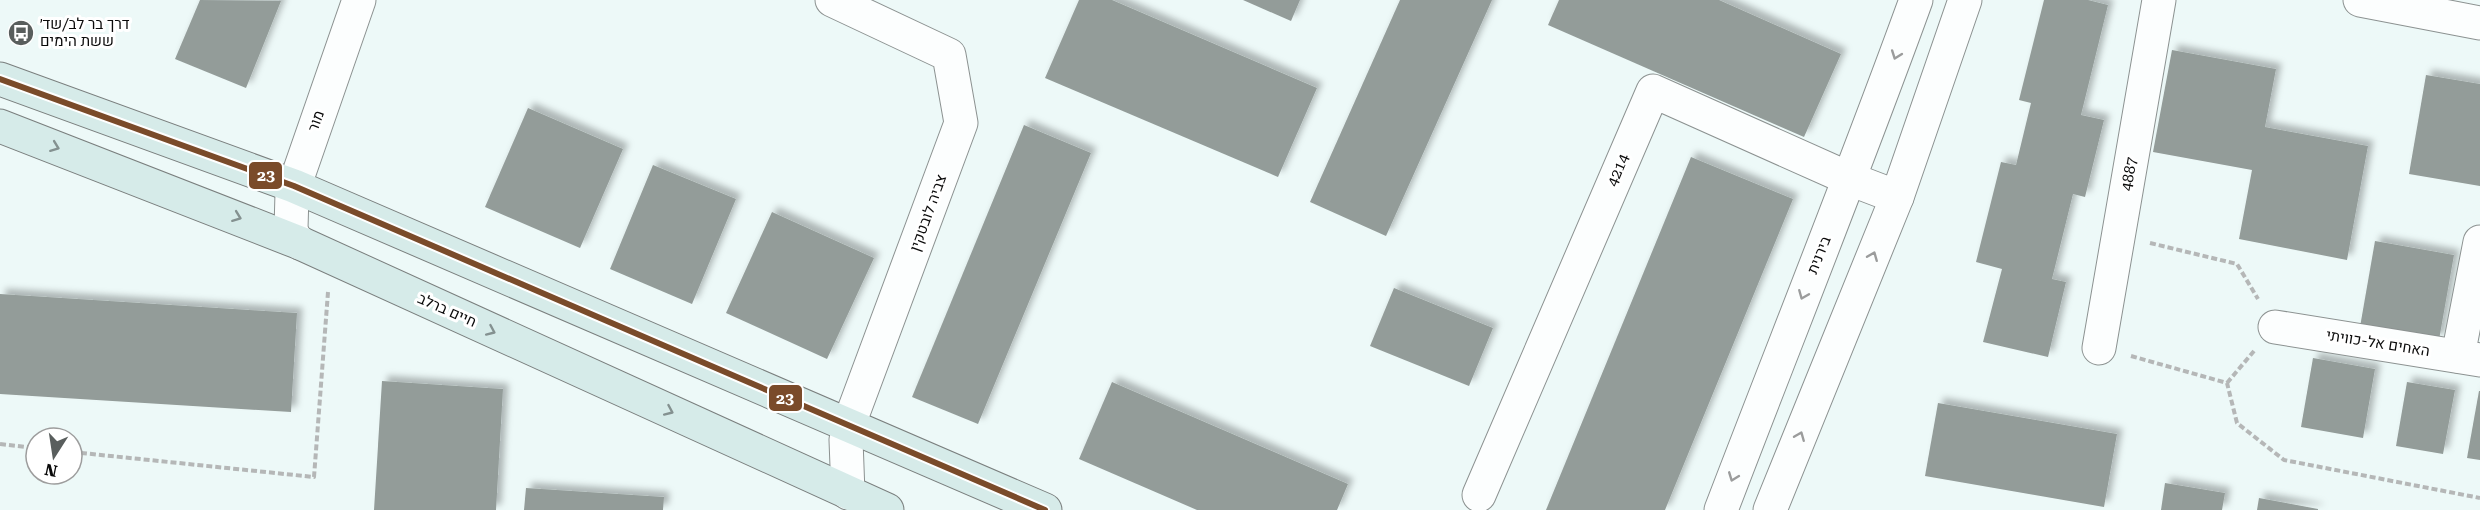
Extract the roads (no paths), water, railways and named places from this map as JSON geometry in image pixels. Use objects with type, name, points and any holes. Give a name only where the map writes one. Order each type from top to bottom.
[{"type":"main road","points":[[0,79],[294,186],[1046,510]]},
{"type":"main road","name":"חיים ברלב","points":[[0,126],[300,243],[843,501],[887,510]]},
{"type":"street","name":"מור","points":[[300,243],[294,237],[290,219],[294,186],[359,0]]},
{"type":"street","name":"צביה לובטקין","points":[[832,0],[949,55],[961,123],[849,424],[843,501]]},
{"type":"street","name":"בירנית","points":[[1721,510],[1917,0]]},
{"type":"street","points":[[1770,510],[1897,197],[1965,0]]},
{"type":"street","name":"4887","points":[[2098,348],[2159,0]]},
{"type":"street","points":[[2360,0],[2480,23]]},
{"type":"street","name":"4214","points":[[1479,495],[1653,91],[1850,179],[1897,197]]},
{"type":"street","points":[[2469,358],[2480,242]]},
{"type":"street","name":"האחים אל-כוויתי","points":[[2275,327],[2469,358]]},
{"type":"street","points":[[843,501],[879,439]]},
{"type":"place","name":"דרך בר לב/שד׳ ששת הימים","points":[[21,33]]}]
